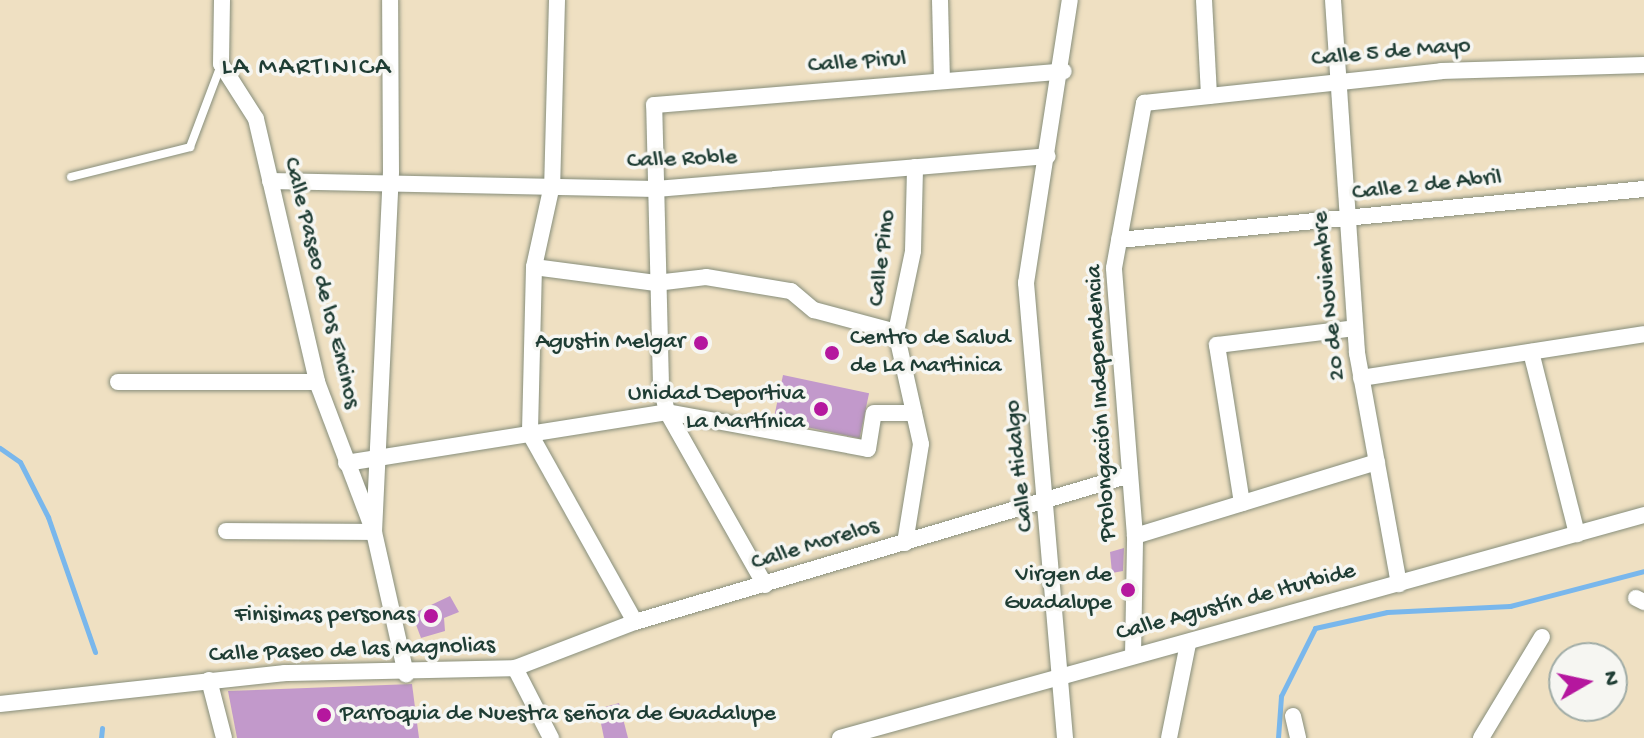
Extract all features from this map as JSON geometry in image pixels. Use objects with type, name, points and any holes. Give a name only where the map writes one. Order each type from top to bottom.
[{"type":"street","points":[[221,64],[222,0]]},
{"type":"street","points":[[226,531],[374,532],[381,458],[391,184],[390,0]]},
{"type":"street","points":[[557,0],[552,185],[534,267],[530,434],[635,622]]},
{"type":"street","points":[[940,0],[942,81]]},
{"type":"street","name":"Calle Hidalgo","points":[[1065,738],[1049,499],[1026,283],[1064,71],[1070,0]]},
{"type":"street","points":[[1204,0],[1209,96]]},
{"type":"street","name":"20 de Noviembre","points":[[1333,0],[1336,82],[1355,328],[1361,378],[1399,584]]},
{"type":"street","name":"Calle Paseo de los Encinos","points":[[221,64],[256,119],[317,382],[374,532],[406,674]]},
{"type":"street","name":"Calle 5 de Mayo","points":[[1144,103],[1336,82],[1644,65]]},
{"type":"street","name":"Calle Pirul","points":[[656,189],[654,105],[1064,71]]},
{"type":"street","name":"Prolongación Independencia","points":[[1133,656],[1135,536],[1114,268],[1144,103]]},
{"type":"street","name":"Calle Roble","points":[[270,181],[656,189],[1048,156]]},
{"type":"street","name":"Calle Pino","points":[[905,543],[921,444],[896,332],[913,251],[915,167]]},
{"type":"street","points":[[656,189],[656,283],[667,412],[765,585]]},
{"type":"street","name":"Calle 2 de Abril","points":[[1119,240],[1644,189]]},
{"type":"street","points":[[534,267],[656,283],[706,277],[791,291],[814,310],[896,332]]},
{"type":"street","points":[[1242,503],[1217,345],[1355,328]]},
{"type":"street","points":[[1361,378],[1644,334]]},
{"type":"street","points":[[1531,352],[1577,534]]},
{"type":"street","points":[[118,382],[317,382]]},
{"type":"street","points":[[346,463],[667,412],[868,449],[874,413],[914,413]]},
{"type":"street","points":[[1135,536],[1377,462]]},
{"type":"street","name":"Calle Morelos","points":[[515,668],[635,622],[1130,475]]},
{"type":"street","name":"Calle Agustín de Iturbide","points":[[840,738],[1060,673],[1188,644],[1644,515]]},
{"type":"street","points":[[1481,738],[1542,637]]},
{"type":"street","points":[[1169,738],[1188,644]]},
{"type":"street","points":[[515,668],[551,738]]},
{"type":"street","name":"Calle Paseo de las Magnolias","points":[[0,704],[209,680],[515,668]]},
{"type":"street","points":[[209,680],[224,738]]},
{"type":"street","points":[[1293,716],[1298,738]]},
{"type":"lane","points":[[71,177],[190,147],[221,64]]},
{"type":"building","name":"Unidad Deportiva La Martínica","points":[[783,375],[869,393],[860,438],[773,420]]},
{"type":"building","points":[[1124,548],[1123,571],[1112,573],[1110,552]]},
{"type":"building","name":"Finisimas personas","points":[[450,596],[459,612],[444,618],[445,631],[421,638],[412,614]]},
{"type":"building","name":"Parroquia de Nuestra señora de Guadalupe","points":[[412,684],[419,738],[237,738],[228,691]]},
{"type":"building","points":[[619,703],[628,738],[604,738],[598,709]]},
{"type":"waterway","points":[[0,448],[20,462],[48,517],[95,652]]},
{"type":"waterway","points":[[1278,738],[1281,696],[1315,628],[1387,612],[1510,606],[1644,571]]},
{"type":"waterway","points":[[101,738],[102,728]]},
{"type":"place","name":"Agustin Melgar","points":[[701,343]]},
{"type":"place","name":"Centro de Salud de La Martinica","points":[[832,353]]},
{"type":"place","name":"Unidad Deportiva La Martínica","points":[[821,409]]},
{"type":"place","name":"Virgen de Guadalupe","points":[[1128,590]]},
{"type":"place","name":"Finisimas personas","points":[[431,616]]},
{"type":"place","name":"Parroquia de Nuestra señora de Guadalupe","points":[[324,715]]},
{"type":"district","name":"LA MARTINICA","points":[[307,69]]}]
